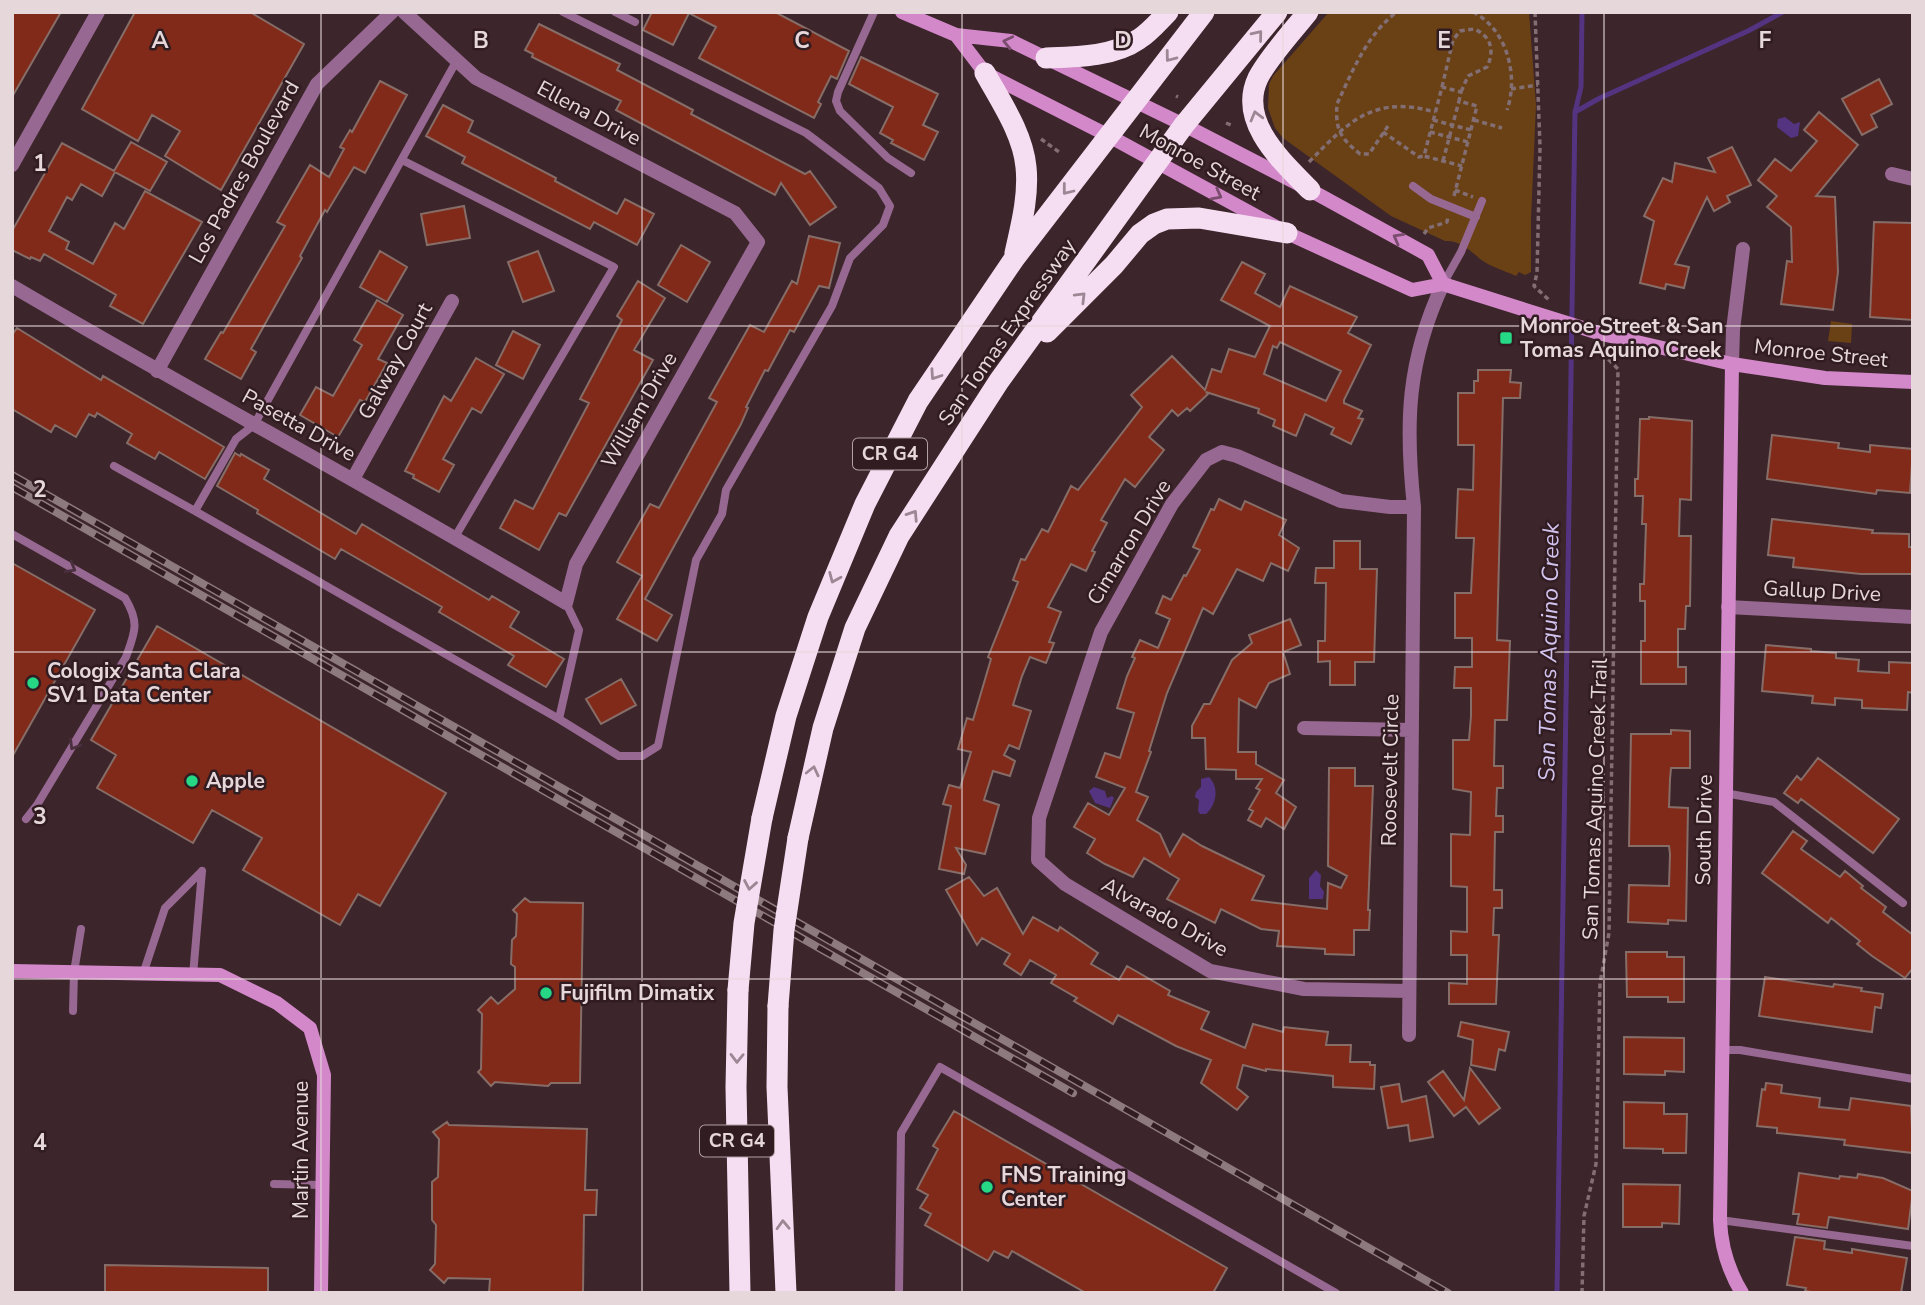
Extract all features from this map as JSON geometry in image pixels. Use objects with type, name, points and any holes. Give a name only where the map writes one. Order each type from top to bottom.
[{"type":"highway","points":[[1046,58],[1096,54],[1128,45],[1141,38],[1168,12]]},
{"type":"highway","name":"San Tomas Expressway","points":[[740,1293],[736,1087],[738,990],[744,923],[762,818],[786,716],[814,629],[865,504],[918,401],[1014,259],[1204,12]]},
{"type":"highway","name":"San Tomas Expressway","points":[[786,1293],[777,1087],[778,1006],[784,930],[798,838],[823,728],[855,628],[899,536],[999,381],[1184,125],[1277,12]]},
{"type":"highway","points":[[1308,12],[1259,76],[1253,102],[1254,115],[1269,145],[1310,190]]},
{"type":"highway","points":[[985,74],[1012,122],[1027,167],[1024,213],[1014,259]]},
{"type":"highway","points":[[999,381],[1114,265],[1140,234],[1154,224],[1167,219],[1199,218],[1287,233]]},
{"type":"main road","name":"Monroe Street","points":[[902,12],[956,36],[1010,41],[1184,125],[1428,255],[1443,284]]},
{"type":"main road","name":"Monroe Street","points":[[956,36],[985,74],[1109,136],[1287,233],[1412,290],[1443,284],[1555,313],[1602,334],[1732,364],[1825,378],[1913,382]]},
{"type":"main road","name":"South Drive","points":[[1732,364],[1720,1220],[1721,1242],[1742,1293]]},
{"type":"main road","name":"Martin Avenue","points":[[12,971],[220,975],[277,1003],[310,1028],[324,1075],[321,1293]]},
{"type":"street","points":[[12,165],[98,12]]},
{"type":"street","name":"Los Padres Boulevard","points":[[157,370],[317,84],[392,12]]},
{"type":"street","name":"Ellena Drive","points":[[404,12],[476,78],[735,213],[758,243]]},
{"type":"street","points":[[1892,174],[1913,179]]},
{"type":"street","name":"William Drive","points":[[566,603],[576,564],[758,243]]},
{"type":"street","points":[[1732,364],[1742,248]]},
{"type":"street","name":"Roosevelt Circle","points":[[1409,1035],[1414,507],[1410,460],[1412,375],[1428,317],[1443,284]]},
{"type":"street","name":"Pasetta Drive","points":[[12,286],[566,603]]},
{"type":"street","name":"Galway Court","points":[[353,479],[452,301]]},
{"type":"street","name":"Cimarron Drive","points":[[1038,860],[1039,818],[1101,632],[1172,504],[1206,460],[1222,452],[1341,501],[1414,507]]},
{"type":"street","name":"Gallup Drive","points":[[1728,607],[1913,617]]},
{"type":"street","points":[[1304,727],[1412,730]]},
{"type":"street","name":"Alvarado Drive","points":[[1038,860],[1065,884],[1210,971],[1304,989],[1409,991]]},
{"type":"lane","points":[[114,466],[620,756],[642,757],[658,746],[696,560],[722,513],[726,490],[832,306],[850,258],[883,225],[890,205],[879,188],[806,133],[563,12]]},
{"type":"lane","points":[[615,12],[635,22]]},
{"type":"lane","points":[[874,12],[836,102],[840,111],[888,158],[911,173]]},
{"type":"lane","points":[[195,511],[236,439],[254,425],[457,60]]},
{"type":"lane","points":[[402,160],[614,267],[454,537]]},
{"type":"lane","points":[[1413,186],[1431,199],[1476,217]]},
{"type":"lane","points":[[1443,284],[1461,252],[1482,201]]},
{"type":"lane","points":[[12,534],[125,598],[135,615],[135,633],[127,657],[26,819]]},
{"type":"lane","points":[[559,719],[579,630],[566,603]]},
{"type":"lane","points":[[1725,793],[1774,802],[1903,903]]},
{"type":"lane","points":[[144,974],[165,908],[202,871],[193,975]]},
{"type":"lane","points":[[73,1011],[74,972],[81,929]]},
{"type":"lane","points":[[1722,1050],[1740,1050],[1913,1079]]},
{"type":"lane","points":[[899,1293],[901,1133],[940,1067],[1336,1293]]},
{"type":"lane","points":[[274,1184],[322,1185]]},
{"type":"lane","points":[[1720,1220],[1913,1246]]},
{"type":"path","points":[[1386,21],[1390,12]]},
{"type":"path","points":[[1388,126],[1369,154],[1360,154],[1343,140],[1339,132],[1337,104],[1370,41],[1397,12]]},
{"type":"path","points":[[1473,12],[1486,20],[1498,33],[1510,70],[1511,89],[1507,110]]},
{"type":"path","points":[[1535,12],[1540,147],[1537,273],[1534,286],[1555,313]]},
{"type":"path","points":[[1424,156],[1453,40],[1457,34],[1470,29],[1489,39],[1489,64],[1468,76],[1461,92],[1443,161]]},
{"type":"path","points":[[1489,39],[1498,33]]},
{"type":"path","points":[[1511,89],[1538,85]]},
{"type":"path","points":[[1442,87],[1461,92]]},
{"type":"path","points":[[1424,234],[1428,228],[1447,222],[1478,106],[1459,101]]},
{"type":"path","points":[[1309,162],[1339,132],[1366,114],[1400,105],[1435,112]]},
{"type":"path","points":[[1433,120],[1471,130]]},
{"type":"path","points":[[1474,120],[1502,128]]},
{"type":"path","points":[[1226,123],[1231,125],[1228,130]]},
{"type":"path","points":[[1383,132],[1419,157],[1462,166]]},
{"type":"path","points":[[1430,132],[1468,142]]},
{"type":"path","points":[[1036,135],[1057,151],[1060,144]]},
{"type":"path","name":"San Tomas Aquino Creek Trail","points":[[1582,1293],[1584,1216],[1596,1164],[1600,983],[1609,933],[1612,848],[1618,369],[1602,352]]},
{"type":"shaded area","points":[[1329,12],[1529,12],[1536,105],[1531,272],[1525,275],[1519,272],[1516,276],[1484,262],[1460,244],[1445,241],[1391,216],[1283,138],[1275,128],[1268,108],[1269,84]]},
{"type":"shaded area","points":[[1785,117],[1794,124],[1800,122],[1798,136],[1791,138],[1777,127],[1778,119]]},
{"type":"shaded area","points":[[1831,321],[1852,324],[1851,343],[1828,341]]},
{"type":"shaded area","points":[[1209,777],[1215,786],[1214,801],[1206,814],[1200,814],[1196,792],[1201,787],[1201,779]]},
{"type":"shaded area","points":[[1094,787],[1105,791],[1107,798],[1114,798],[1110,808],[1095,803],[1089,791]]},
{"type":"shaded area","points":[[1316,870],[1321,875],[1323,899],[1309,899],[1309,878]]},
{"type":"building","points":[[12,12],[61,12],[12,97]]},
{"type":"building","points":[[135,12],[250,12],[304,44],[221,190],[165,156],[180,131],[152,115],[138,141],[82,109]]},
{"type":"building","points":[[652,12],[775,12],[849,51],[837,79],[831,76],[818,102],[821,104],[814,118],[699,58],[716,27],[689,13],[673,45],[643,30]]},
{"type":"building","points":[[539,24],[620,64],[617,70],[693,110],[691,114],[805,174],[810,171],[836,207],[810,225],[781,183],[775,195],[616,110],[621,101],[532,57],[533,54],[525,50]]},
{"type":"building","points":[[861,57],[938,94],[923,125],[938,132],[924,160],[891,143],[893,140],[880,133],[893,107],[849,84]]},
{"type":"building","points":[[1879,79],[1892,104],[1871,115],[1877,127],[1862,135],[1842,99]]},
{"type":"building","points":[[380,81],[407,95],[365,173],[354,167],[327,212],[325,210],[300,256],[302,258],[251,349],[256,352],[241,379],[205,359],[285,226],[277,222],[310,165],[329,177],[344,149],[340,147],[350,130],[352,132]]},
{"type":"building","points":[[443,105],[473,121],[468,132],[556,178],[555,181],[617,214],[625,199],[654,214],[637,245],[594,222],[590,229],[462,163],[465,157],[426,136]]},
{"type":"building","points":[[1819,112],[1858,145],[1816,196],[1835,197],[1838,272],[1833,310],[1781,304],[1787,261],[1792,262],[1791,227],[1767,207],[1777,196],[1758,180],[1775,159],[1791,171],[1817,141],[1804,130]]},
{"type":"building","points":[[131,142],[167,162],[150,191],[115,172],[102,196],[81,184],[72,200],[67,197],[49,231],[69,242],[66,249],[93,264],[115,223],[124,229],[145,191],[202,222],[143,324],[110,306],[116,295],[83,276],[44,254],[40,261],[12,250],[12,231],[62,143],[114,171]]},
{"type":"building","points":[[1732,147],[1751,185],[1727,196],[1730,202],[1714,211],[1707,197],[1675,264],[1689,267],[1684,288],[1666,284],[1665,289],[1640,283],[1654,221],[1644,216],[1663,178],[1672,182],[1675,163],[1715,172],[1708,158]]},
{"type":"building","points":[[464,206],[470,238],[427,245],[421,214]]},
{"type":"building","points":[[1874,222],[1913,223],[1913,320],[1870,317]]},
{"type":"building","points":[[809,236],[840,243],[829,288],[819,286],[794,332],[790,330],[768,371],[765,370],[746,407],[748,408],[741,424],[645,599],[672,615],[657,641],[617,619],[642,576],[617,562],[650,504],[659,508],[717,402],[709,398],[750,325],[764,332],[792,281],[797,284]]},
{"type":"building","points":[[681,245],[710,262],[687,302],[658,285]]},
{"type":"building","points":[[380,251],[407,267],[387,302],[360,287]]},
{"type":"building","points":[[538,251],[554,291],[523,302],[508,262]]},
{"type":"building","points":[[1242,262],[1265,274],[1255,293],[1280,307],[1290,286],[1357,317],[1348,333],[1371,345],[1344,400],[1344,403],[1362,411],[1358,418],[1363,419],[1351,444],[1331,434],[1334,428],[1305,414],[1296,436],[1273,426],[1275,420],[1258,413],[1259,409],[1206,392],[1208,394],[1190,411],[1187,408],[1178,416],[1172,410],[1149,437],[1164,450],[1135,487],[1125,479],[1101,520],[1107,523],[1092,551],[1095,552],[1086,571],[1071,564],[1048,607],[1061,612],[1049,642],[1054,643],[1046,663],[1030,657],[1022,676],[1013,705],[1031,711],[1019,749],[1009,745],[1004,755],[1015,761],[1010,776],[993,771],[984,800],[999,805],[985,854],[956,848],[966,865],[964,874],[939,869],[951,806],[943,804],[949,785],[960,788],[971,752],[958,749],[967,718],[973,720],[991,659],[988,657],[1018,582],[1013,580],[1021,559],[1025,560],[1042,529],[1048,532],[1071,486],[1078,490],[1142,407],[1131,395],[1172,356],[1205,390],[1212,369],[1221,372],[1229,349],[1255,357],[1270,326],[1221,300]],"holes":[[[1280,342],[1341,371],[1326,401],[1264,374],[1273,346],[1277,348]]]},
{"type":"building","points":[[638,281],[665,298],[634,350],[653,360],[566,516],[559,513],[539,550],[500,528],[515,500],[533,509],[589,403],[580,399],[622,320],[617,316]]},
{"type":"building","points":[[377,300],[403,315],[378,359],[387,363],[365,402],[360,400],[338,437],[300,415],[316,387],[333,396],[362,345],[354,340]]},
{"type":"building","points":[[17,328],[101,380],[103,376],[224,447],[205,479],[159,452],[155,459],[127,443],[132,434],[97,413],[95,417],[89,414],[76,437],[55,425],[51,432],[12,409],[12,335]]},
{"type":"building","points":[[513,331],[540,345],[523,379],[496,365]]},
{"type":"building","points":[[476,358],[504,374],[481,413],[472,408],[443,459],[454,465],[439,492],[405,471],[444,396],[451,401]]},
{"type":"building","points":[[1478,370],[1511,370],[1510,382],[1521,383],[1520,398],[1503,398],[1497,640],[1510,641],[1507,720],[1495,720],[1494,766],[1503,766],[1503,788],[1497,788],[1496,816],[1503,816],[1503,832],[1495,832],[1494,890],[1502,890],[1502,908],[1494,908],[1493,935],[1499,935],[1496,1004],[1449,1004],[1449,983],[1467,984],[1467,955],[1451,955],[1451,931],[1467,932],[1467,887],[1451,886],[1451,834],[1470,835],[1471,792],[1453,789],[1453,740],[1469,740],[1471,716],[1471,688],[1454,688],[1455,667],[1472,667],[1472,638],[1455,638],[1455,593],[1471,593],[1474,538],[1456,538],[1458,489],[1473,490],[1474,445],[1458,445],[1458,393],[1474,393]]},
{"type":"building","points":[[1649,417],[1692,421],[1691,500],[1680,499],[1679,536],[1691,536],[1690,606],[1686,606],[1685,629],[1678,629],[1678,667],[1686,667],[1686,684],[1641,684],[1645,601],[1640,601],[1640,584],[1644,584],[1646,524],[1642,524],[1643,496],[1635,496],[1635,479],[1638,479],[1640,419]]},
{"type":"building","points":[[1772,435],[1839,443],[1838,448],[1870,452],[1870,445],[1913,449],[1910,493],[1877,490],[1876,494],[1767,479]]},
{"type":"building","points":[[235,453],[269,470],[264,479],[356,534],[362,524],[489,600],[492,596],[519,612],[510,627],[564,659],[546,687],[508,665],[514,656],[439,612],[442,607],[341,549],[335,559],[217,486]]},
{"type":"building","points":[[1219,499],[1241,510],[1245,501],[1286,520],[1279,535],[1299,548],[1288,571],[1271,563],[1263,581],[1237,569],[1213,614],[1203,608],[1167,693],[1149,751],[1151,752],[1136,792],[1148,797],[1137,820],[1160,834],[1170,856],[1183,834],[1264,876],[1252,900],[1327,909],[1328,883],[1341,888],[1347,876],[1328,866],[1329,768],[1355,768],[1355,786],[1373,786],[1369,930],[1354,930],[1354,955],[1325,954],[1325,949],[1277,946],[1279,931],[1261,929],[1221,909],[1215,923],[1167,899],[1179,879],[1144,858],[1133,877],[1105,864],[1087,853],[1095,839],[1074,827],[1088,803],[1109,815],[1125,788],[1096,777],[1105,753],[1120,758],[1134,713],[1117,708],[1135,658],[1132,657],[1140,640],[1158,648],[1170,619],[1156,613],[1163,596],[1171,600],[1184,575],[1186,576],[1200,550],[1193,547],[1211,509],[1214,510]]},
{"type":"building","points":[[1772,519],[1873,530],[1872,533],[1909,534],[1909,547],[1913,547],[1913,574],[1861,574],[1793,567],[1794,558],[1768,555]]},
{"type":"building","points":[[1334,541],[1360,541],[1360,569],[1377,569],[1374,662],[1355,662],[1355,685],[1330,685],[1330,661],[1318,662],[1318,641],[1325,641],[1326,583],[1315,583],[1316,568],[1334,568]]},
{"type":"building","name":"Cologix Santa Clara SV1 Data Center","points":[[12,563],[95,610],[12,757]]},
{"type":"building","points":[[1290,619],[1301,645],[1283,652],[1290,674],[1269,683],[1256,708],[1239,699],[1238,752],[1256,752],[1256,764],[1284,780],[1276,793],[1296,807],[1284,829],[1266,818],[1261,827],[1248,820],[1253,811],[1249,809],[1260,790],[1256,788],[1262,779],[1236,779],[1236,770],[1206,769],[1205,738],[1192,738],[1192,726],[1204,704],[1210,704],[1232,660],[1252,643],[1249,635]]},
{"type":"building","points":[[157,626],[446,793],[380,906],[358,894],[340,925],[243,870],[262,838],[212,810],[193,843],[97,788],[116,755],[91,740]]},
{"type":"building","points":[[1766,645],[1836,653],[1836,658],[1859,660],[1858,671],[1889,673],[1889,662],[1913,663],[1913,693],[1908,692],[1907,710],[1862,708],[1862,700],[1835,698],[1835,705],[1812,703],[1813,696],[1762,691]]},
{"type":"building","points":[[621,679],[636,705],[601,724],[586,699]]},
{"type":"building","points":[[1671,730],[1690,731],[1690,768],[1671,768],[1669,807],[1688,808],[1686,921],[1668,920],[1668,924],[1628,922],[1629,885],[1669,886],[1670,854],[1669,846],[1629,846],[1631,734],[1671,734]]},
{"type":"building","points":[[1818,758],[1899,819],[1873,853],[1801,799],[1798,803],[1784,793],[1797,776],[1801,780]]},
{"type":"building","points":[[1793,831],[1807,841],[1801,849],[1840,877],[1845,871],[1863,886],[1861,888],[1886,907],[1883,912],[1913,935],[1913,968],[1905,978],[1857,944],[1860,941],[1831,918],[1828,923],[1762,873]]},
{"type":"building","points":[[969,877],[984,896],[997,888],[1023,934],[1033,917],[1058,931],[1060,927],[1098,953],[1091,964],[1119,980],[1127,966],[1170,991],[1168,995],[1209,1012],[1201,1029],[1245,1048],[1253,1024],[1283,1032],[1284,1027],[1328,1032],[1326,1045],[1351,1045],[1350,1062],[1370,1062],[1370,1065],[1375,1065],[1374,1089],[1333,1087],[1333,1076],[1266,1071],[1243,1065],[1237,1088],[1248,1097],[1237,1110],[1201,1083],[1211,1060],[1176,1046],[1118,1015],[1113,1024],[1074,1001],[1077,998],[1051,983],[1056,975],[1030,960],[1021,975],[1004,964],[1010,954],[982,938],[977,945],[946,890]]},
{"type":"building","name":"Fujifilm Dimatix","points":[[525,898],[530,902],[583,903],[580,1083],[551,1083],[548,1086],[495,1082],[491,1086],[478,1072],[481,1069],[482,1014],[478,1010],[491,997],[498,1004],[515,989],[515,967],[511,964],[517,914],[513,910]]},
{"type":"building","points":[[1626,952],[1667,952],[1667,957],[1684,957],[1684,1002],[1668,1002],[1668,997],[1627,997]]},
{"type":"building","points":[[1765,977],[1833,987],[1834,984],[1862,988],[1861,991],[1883,994],[1881,1008],[1875,1007],[1872,1032],[1759,1016]]},
{"type":"building","points":[[1461,1022],[1509,1032],[1505,1051],[1499,1049],[1495,1070],[1471,1065],[1473,1040],[1458,1036]]},
{"type":"building","points":[[1624,1037],[1684,1038],[1684,1072],[1665,1071],[1665,1075],[1624,1074]]},
{"type":"building","points":[[1470,1068],[1500,1108],[1479,1124],[1466,1107],[1454,1116],[1428,1082],[1443,1071],[1464,1100]]},
{"type":"building","points":[[1766,1083],[1782,1085],[1781,1093],[1820,1098],[1819,1107],[1849,1110],[1851,1098],[1911,1106],[1913,1153],[1844,1145],[1845,1140],[1777,1133],[1777,1128],[1757,1126],[1762,1089],[1765,1090]]},
{"type":"building","points":[[1399,1084],[1402,1102],[1426,1096],[1433,1137],[1410,1141],[1408,1125],[1388,1128],[1381,1087]]},
{"type":"building","points":[[1624,1102],[1664,1103],[1664,1114],[1687,1114],[1686,1153],[1663,1153],[1663,1149],[1624,1148]]},
{"type":"building","points":[[954,1111],[1227,1268],[1213,1293],[1086,1293],[1012,1251],[1008,1258],[994,1251],[988,1261],[925,1225],[931,1214],[920,1208],[928,1195],[917,1189],[938,1149],[933,1146]]},
{"type":"building","points":[[447,1122],[449,1125],[587,1129],[585,1190],[597,1190],[596,1215],[584,1215],[583,1293],[489,1293],[490,1279],[448,1278],[444,1283],[430,1270],[435,1264],[436,1225],[432,1220],[432,1182],[438,1177],[439,1139],[433,1132]]},
{"type":"building","points":[[1799,1173],[1839,1179],[1840,1176],[1857,1178],[1858,1174],[1883,1178],[1913,1191],[1908,1229],[1829,1217],[1827,1228],[1797,1224],[1799,1214],[1793,1214]]},
{"type":"building","points":[[1623,1184],[1680,1185],[1679,1224],[1623,1227]]},
{"type":"building","points":[[1795,1237],[1825,1241],[1824,1249],[1852,1253],[1852,1249],[1907,1258],[1901,1293],[1817,1293],[1787,1285]]},
{"type":"building","points":[[105,1265],[268,1268],[268,1293],[105,1293]]},
{"type":"waterway","name":"San Tomas Aquino Creek","points":[[1557,1293],[1575,112],[1581,87],[1582,12]]},
{"type":"waterway","points":[[1575,112],[1783,12]]},
{"type":"railway","points":[[12,475],[1448,1293]]},
{"type":"railway","points":[[12,487],[1073,1093]]},
{"type":"place","name":"Monroe Street & San Tomas Aquino Creek","points":[[1506,338]]},
{"type":"place","name":"Cologix Santa Clara SV1 Data Center","points":[[33,683]]},
{"type":"place","name":"Apple","points":[[192,781]]},
{"type":"place","name":"Fujifilm Dimatix","points":[[546,993]]},
{"type":"place","name":"FNS Training Center","points":[[987,1187]]}]
